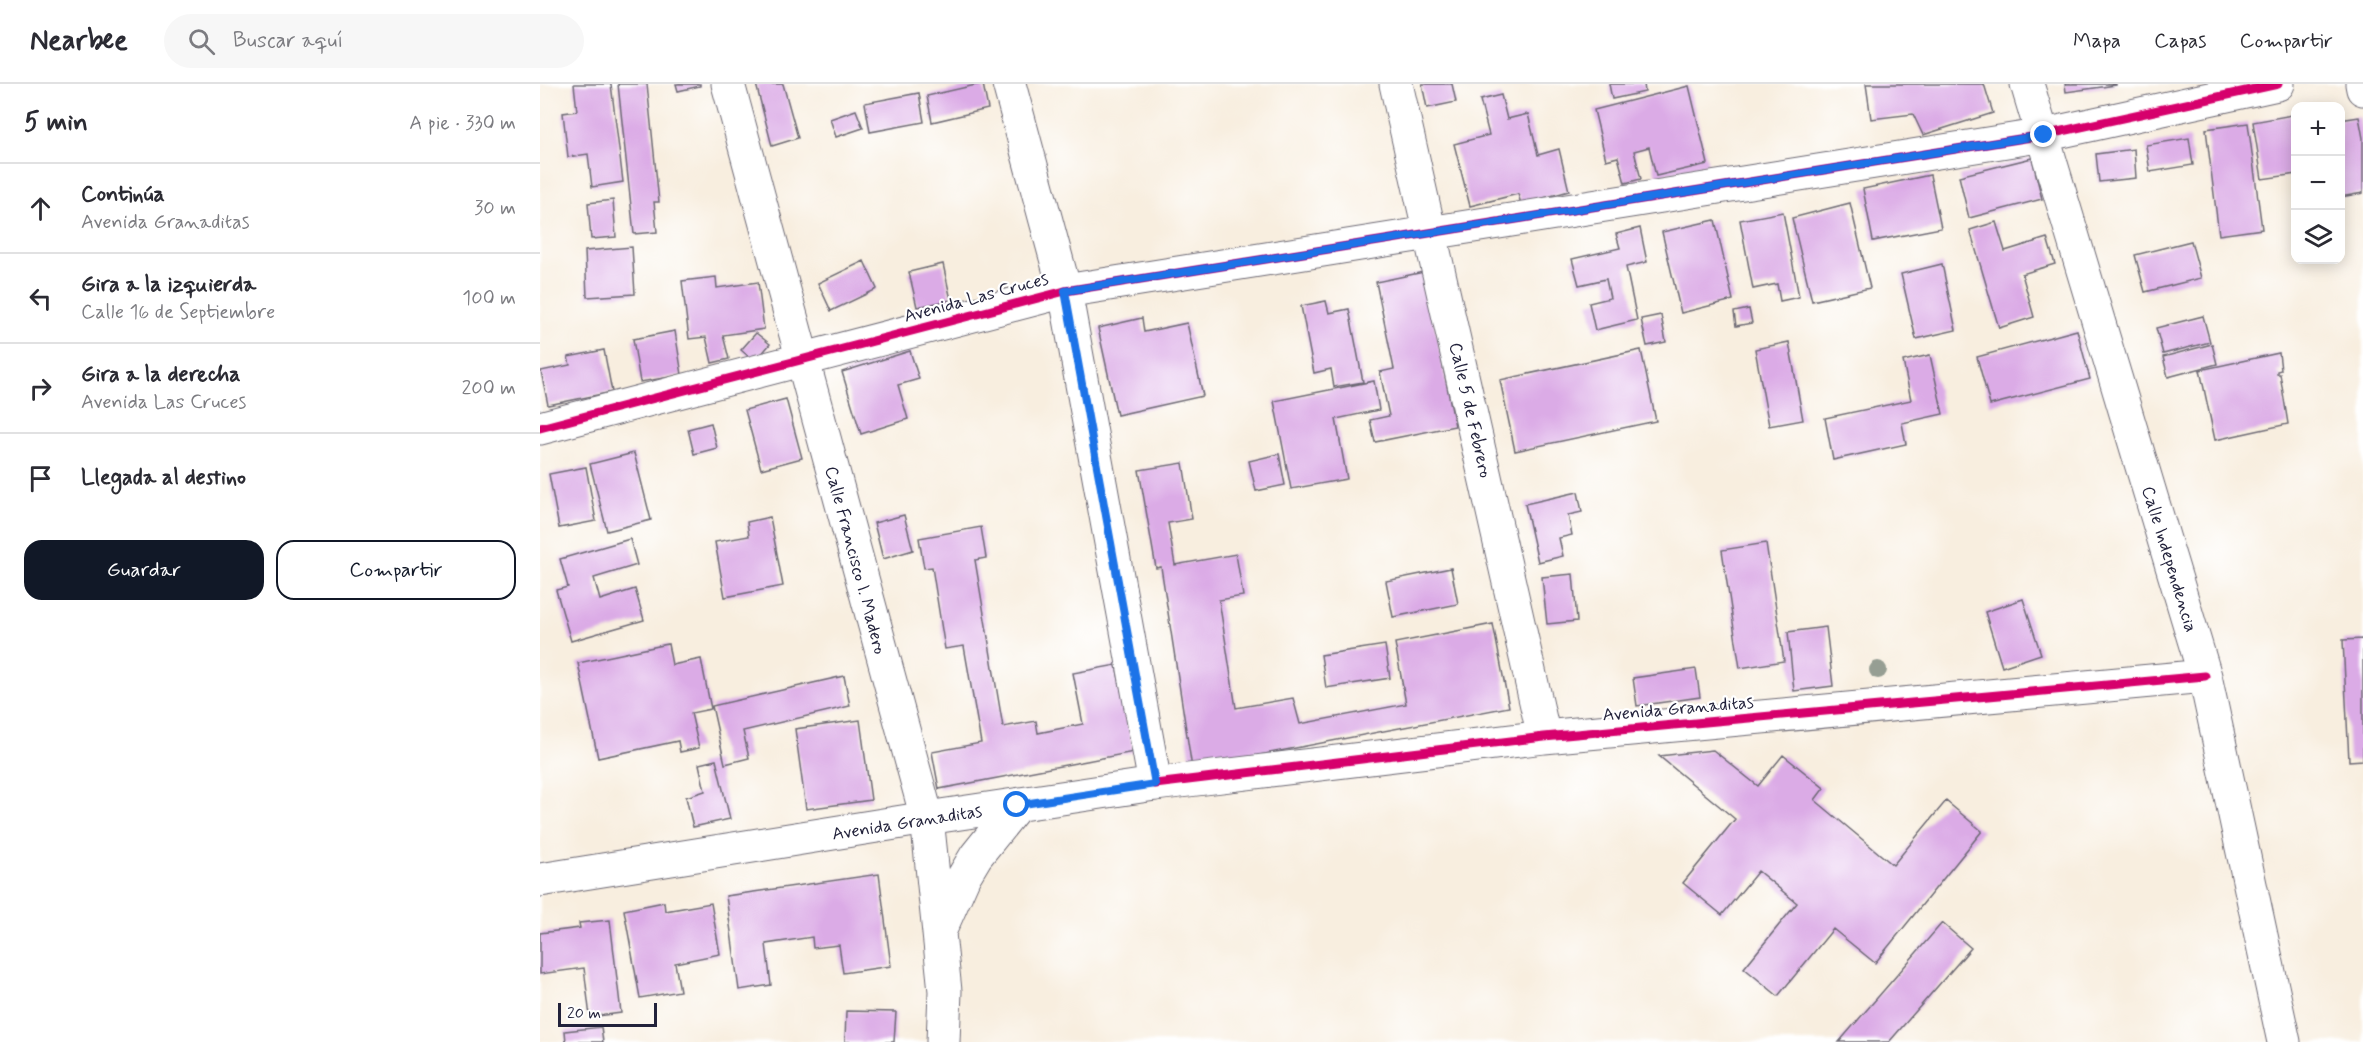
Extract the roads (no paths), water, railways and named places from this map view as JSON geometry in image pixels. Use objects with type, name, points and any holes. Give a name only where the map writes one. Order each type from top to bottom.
[{"type":"street","name":"Calle Francisco I. Madero","points":[[728,84],[927,818],[945,991],[943,1042]]},
{"type":"street","points":[[1009,84],[1065,291],[1155,784]]},
{"type":"street","name":"Calle 5 de Febrero","points":[[1396,84],[1544,737]]},
{"type":"street","name":"Calle Independencia","points":[[2027,84],[2205,676],[2284,1042]]},
{"type":"street","name":"Avenida Las Cruces","points":[[540,428],[1065,291],[2044,135],[2278,84]]},
{"type":"street","points":[[2362,84],[2363,89]]},
{"type":"street","name":"Avenida Granaditas","points":[[540,880],[1155,784],[1544,737],[2205,676]]},
{"type":"street","points":[[939,932],[964,876],[976,856],[1017,805]]}]
